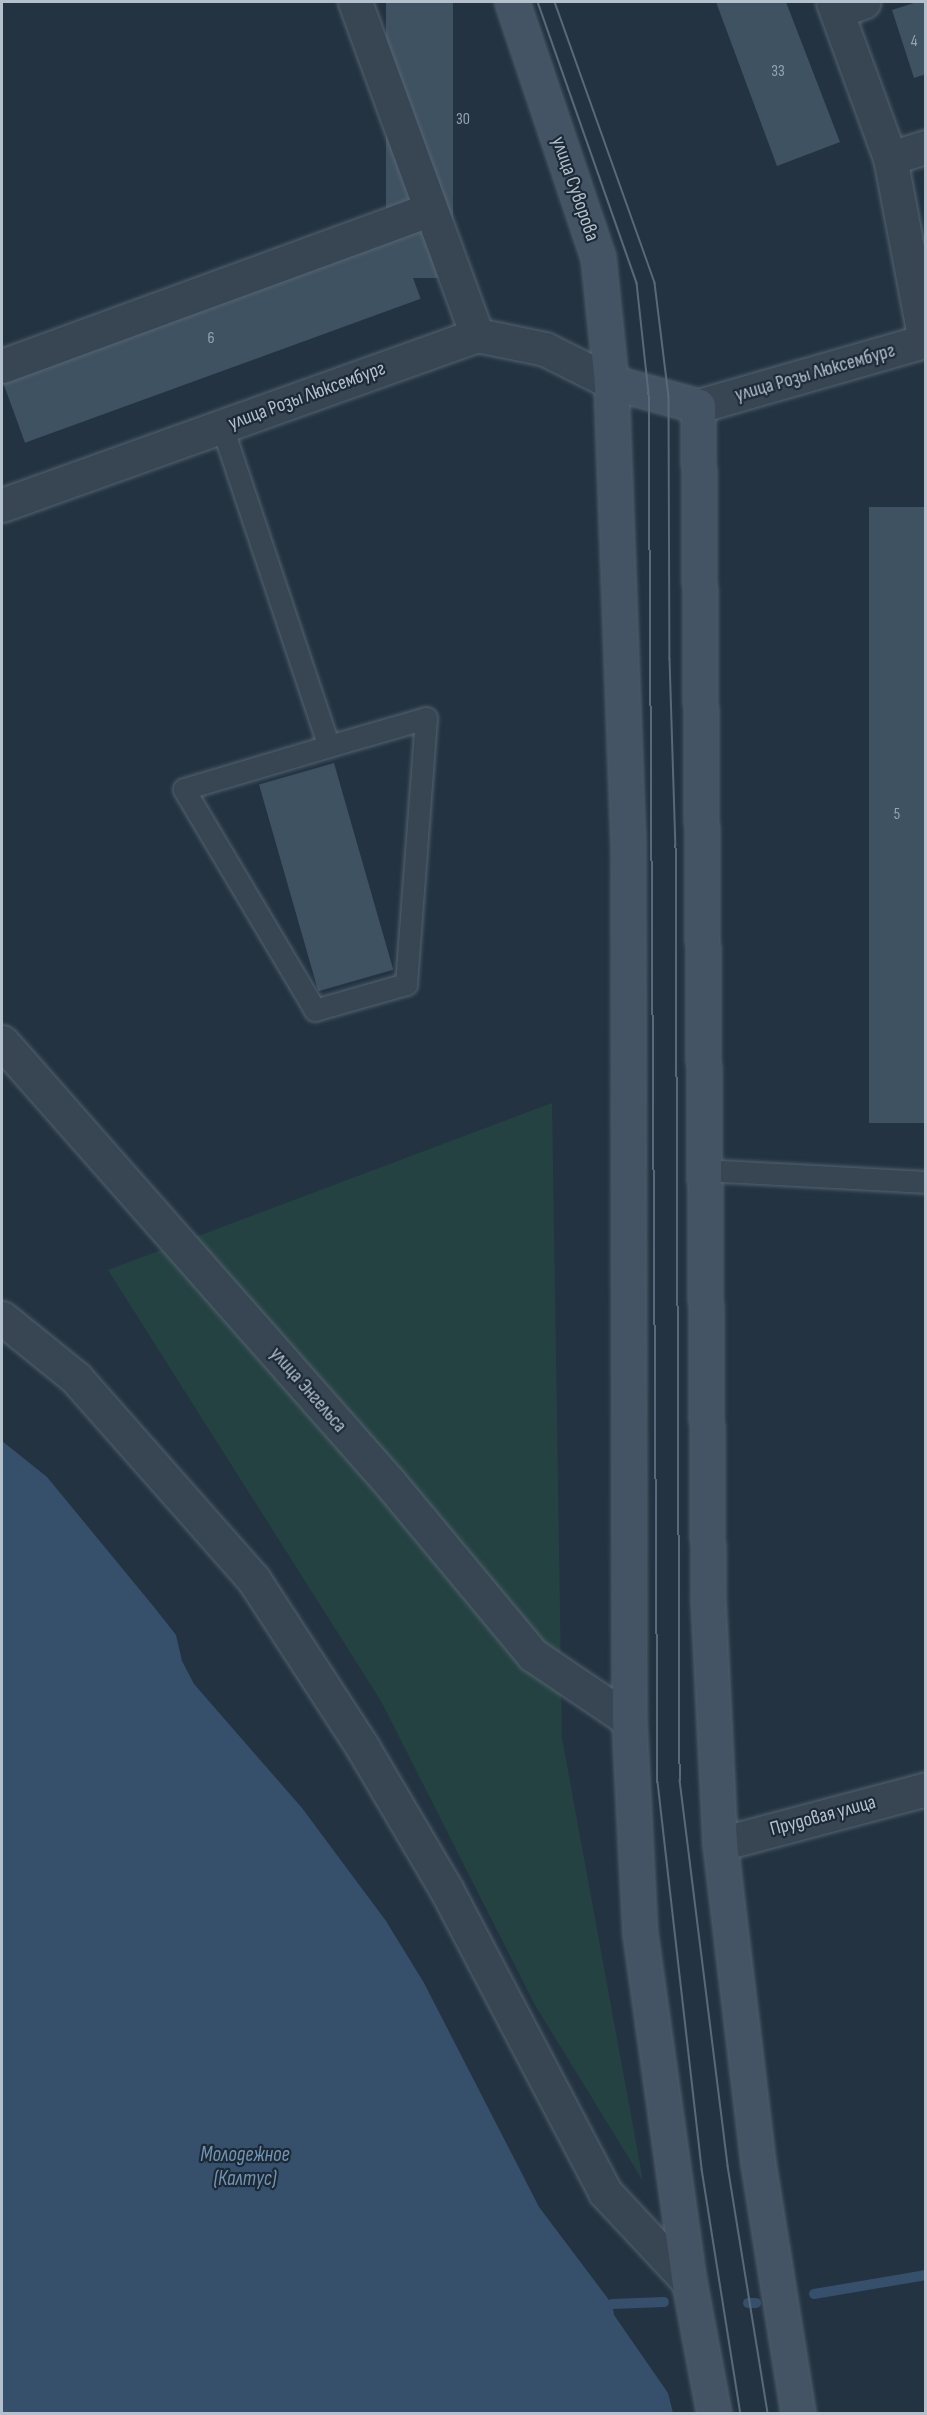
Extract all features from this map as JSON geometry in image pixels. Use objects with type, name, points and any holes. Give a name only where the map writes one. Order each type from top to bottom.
[{"type":"main road","name":"улица Суворова","points":[[512,2],[598,257],[611,382],[628,847],[629,1720],[640,1934],[689,2283],[714,2414]]},
{"type":"main road","points":[[611,382],[698,406],[708,1600],[720,1844],[758,2163],[798,2414]]},
{"type":"street","points":[[355,2],[477,335],[545,349],[611,382]]},
{"type":"street","name":"улица Розы Люксембург","points":[[698,406],[925,342],[891,158],[844,5]]},
{"type":"street","points":[[891,158],[926,147]]},
{"type":"street","points":[[2,366],[430,209]]},
{"type":"street","name":"улица Розы Люксембург","points":[[2,505],[477,335]]},
{"type":"street","name":"улица Энгельса","points":[[2,1042],[390,1483],[532,1655],[629,1720]]},
{"type":"street","points":[[2,1318],[76,1378],[254,1580],[363,1748],[446,1890],[605,2192],[689,2283]]},
{"type":"street","name":"Прудовая улица","points":[[720,1844],[926,1789]]},
{"type":"lane","points":[[222,427],[329,746]]},
{"type":"lane","points":[[426,718],[406,984],[315,1010],[184,789],[329,746],[426,718]]},
{"type":"lane","points":[[704,1170],[926,1182]]},
{"type":"green space","points":[[552,1103],[562,1738],[643,2181],[535,2005],[381,1701],[108,1270]]},
{"type":"water","name":"Молодежное (Калтус)","points":[[2,1441],[47,1477],[154,1607],[176,1635],[182,1661],[194,1684],[302,1808],[386,1921],[424,1983],[539,2207],[612,2304],[614,2315],[668,2393],[673,2413],[2,2413]]},
{"type":"building","points":[[386,2],[453,2],[453,278],[386,278]]},
{"type":"building","points":[[716,2],[786,2],[840,142],[777,166]]},
{"type":"building","points":[[917,2],[926,2],[926,74],[914,78],[892,10]]},
{"type":"building","points":[[397,234],[421,299],[25,443],[2,378]]},
{"type":"building","points":[[869,507],[926,507],[926,1123],[869,1123]]},
{"type":"building","points":[[334,763],[393,970],[318,991],[259,784]]},
{"type":"waterway","points":[[814,2294],[926,2275]]},
{"type":"waterway","points":[[612,2304],[664,2302]]},
{"type":"waterway","points":[[748,2303],[756,2303]]},
{"type":"tram line","points":[[538,2],[637,283],[649,393],[658,1782],[702,2169],[741,2414]]},
{"type":"tram line","points":[[555,2],[655,283],[669,397],[670,659],[676,845],[680,1780],[728,2166],[768,2414]]}]
